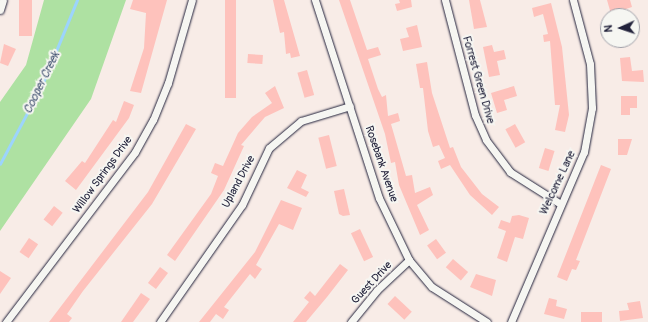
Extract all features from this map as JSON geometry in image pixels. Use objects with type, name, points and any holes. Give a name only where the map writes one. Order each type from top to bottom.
[{"type":"street","points":[[0,10],[3,0]]},
{"type":"street","name":"Willow Springs Drive","points":[[6,322],[135,152],[150,126],[168,83],[192,0]]},
{"type":"street","name":"Rosebank Avenue","points":[[315,0],[379,198],[409,260],[432,287],[487,322]]},
{"type":"street","name":"Forrest Green Drive","points":[[445,0],[475,116],[486,140],[510,172],[559,203]]},
{"type":"street","name":"Welcome Lane","points":[[511,322],[559,203],[584,152],[592,108],[590,64],[573,0]]},
{"type":"street","name":"Upland Drive","points":[[160,322],[242,205],[269,148],[301,121],[350,106]]},
{"type":"street","name":"Guest Drive","points":[[351,322],[377,290],[409,260]]},
{"type":"green space","points":[[44,0],[126,0],[91,99],[0,231],[0,102],[26,65]]},
{"type":"building","points":[[19,0],[32,0],[32,36],[19,36]]},
{"type":"building","points":[[133,0],[167,0],[141,93],[130,91],[144,48],[146,13],[130,9]]},
{"type":"building","points":[[225,0],[236,0],[236,98],[225,98]]},
{"type":"building","points":[[273,0],[284,0],[300,56],[291,58],[290,53],[286,54],[284,32],[280,33]]},
{"type":"building","points":[[339,0],[350,0],[367,50],[378,47],[381,55],[368,59],[382,97],[386,95],[388,116],[398,113],[400,121],[391,124],[406,176],[412,175],[415,193],[430,187],[433,195],[417,205],[429,230],[420,235],[399,185],[395,162],[391,163],[385,134]]},
{"type":"building","points":[[399,0],[411,0],[412,7],[397,11],[395,4],[400,3]]},
{"type":"building","points":[[469,0],[480,0],[487,27],[474,29]]},
{"type":"building","points":[[607,0],[630,0],[632,7],[629,8],[609,8]]},
{"type":"building","points":[[551,3],[562,47],[569,115],[565,132],[555,130],[560,105],[555,105],[550,41],[544,42],[543,35],[548,34],[543,14],[534,17],[532,8]]},
{"type":"building","points":[[417,25],[422,47],[403,51],[400,39],[409,37],[406,28]]},
{"type":"building","points":[[4,44],[16,49],[8,66],[0,63]]},
{"type":"building","points":[[492,45],[494,52],[504,50],[506,59],[497,61],[500,75],[489,77],[483,47]]},
{"type":"building","points":[[248,54],[263,55],[262,64],[247,63]]},
{"type":"building","points":[[630,57],[632,71],[643,70],[644,82],[622,81],[620,58]]},
{"type":"building","points":[[427,62],[432,93],[450,148],[453,147],[461,167],[482,194],[499,207],[492,215],[470,195],[450,165],[441,169],[438,161],[445,158],[439,145],[433,147],[428,131],[423,88],[420,88],[416,64]]},
{"type":"building","points":[[307,70],[314,95],[305,98],[297,73]]},
{"type":"building","points":[[275,86],[284,108],[265,117],[241,145],[244,146],[224,190],[175,261],[167,255],[211,194],[218,176],[211,173],[215,163],[223,166],[238,133],[252,117],[272,103],[265,93]]},
{"type":"building","points":[[514,86],[517,96],[504,100],[507,110],[497,113],[491,93]]},
{"type":"building","points":[[621,96],[637,96],[637,108],[630,108],[630,115],[621,115]]},
{"type":"building","points":[[124,101],[134,105],[129,118],[76,190],[65,181],[82,161],[85,163],[113,120],[116,122]]},
{"type":"building","points":[[186,124],[196,129],[152,204],[83,291],[67,314],[72,318],[69,322],[49,322],[148,192]]},
{"type":"building","points":[[515,124],[525,142],[516,148],[505,129]]},
{"type":"building","points":[[329,135],[337,166],[326,169],[318,138]]},
{"type":"building","points":[[618,139],[632,139],[627,155],[618,155]]},
{"type":"building","points":[[545,148],[555,151],[548,171],[539,168]]},
{"type":"building","points":[[601,165],[611,169],[576,260],[580,261],[576,270],[572,269],[567,281],[557,277]]},
{"type":"building","points":[[297,170],[307,175],[301,188],[309,192],[306,197],[287,188]]},
{"type":"building","points":[[344,189],[350,215],[343,216],[339,214],[334,191]]},
{"type":"building","points":[[281,200],[302,208],[293,230],[279,224],[256,265],[262,269],[255,279],[250,274],[224,307],[229,310],[223,319],[216,314],[210,322],[199,322],[255,252]]},
{"type":"building","points":[[54,206],[63,213],[52,226],[44,219]]},
{"type":"building","points":[[519,215],[529,218],[523,239],[515,237],[507,262],[497,258],[506,231],[498,228],[501,220],[510,223],[512,216]]},
{"type":"building","points":[[360,229],[373,257],[364,261],[351,233]]},
{"type":"building","points":[[29,238],[38,244],[29,258],[19,252]]},
{"type":"building","points":[[436,239],[446,253],[437,259],[427,245]]},
{"type":"building","points":[[453,259],[468,272],[461,280],[446,267]]},
{"type":"building","points":[[340,264],[348,270],[327,297],[306,322],[293,322],[309,302],[304,298],[310,291],[315,296]]},
{"type":"building","points":[[160,267],[168,273],[156,289],[148,283]]},
{"type":"building","points":[[0,271],[11,278],[0,294]]},
{"type":"building","points":[[476,274],[496,280],[492,296],[470,287]]},
{"type":"building","points":[[141,293],[150,299],[133,322],[121,322]]},
{"type":"building","points":[[395,296],[412,312],[404,320],[387,304]]},
{"type":"building","points":[[549,298],[557,300],[556,306],[567,309],[564,319],[544,314]]},
{"type":"building","points":[[640,301],[643,318],[620,321],[619,311],[629,310],[627,303]]},
{"type":"building","points":[[581,312],[602,312],[602,322],[581,322]]},
{"type":"waterway","name":"Cooper Creek","points":[[0,164],[42,85],[77,0]]}]
